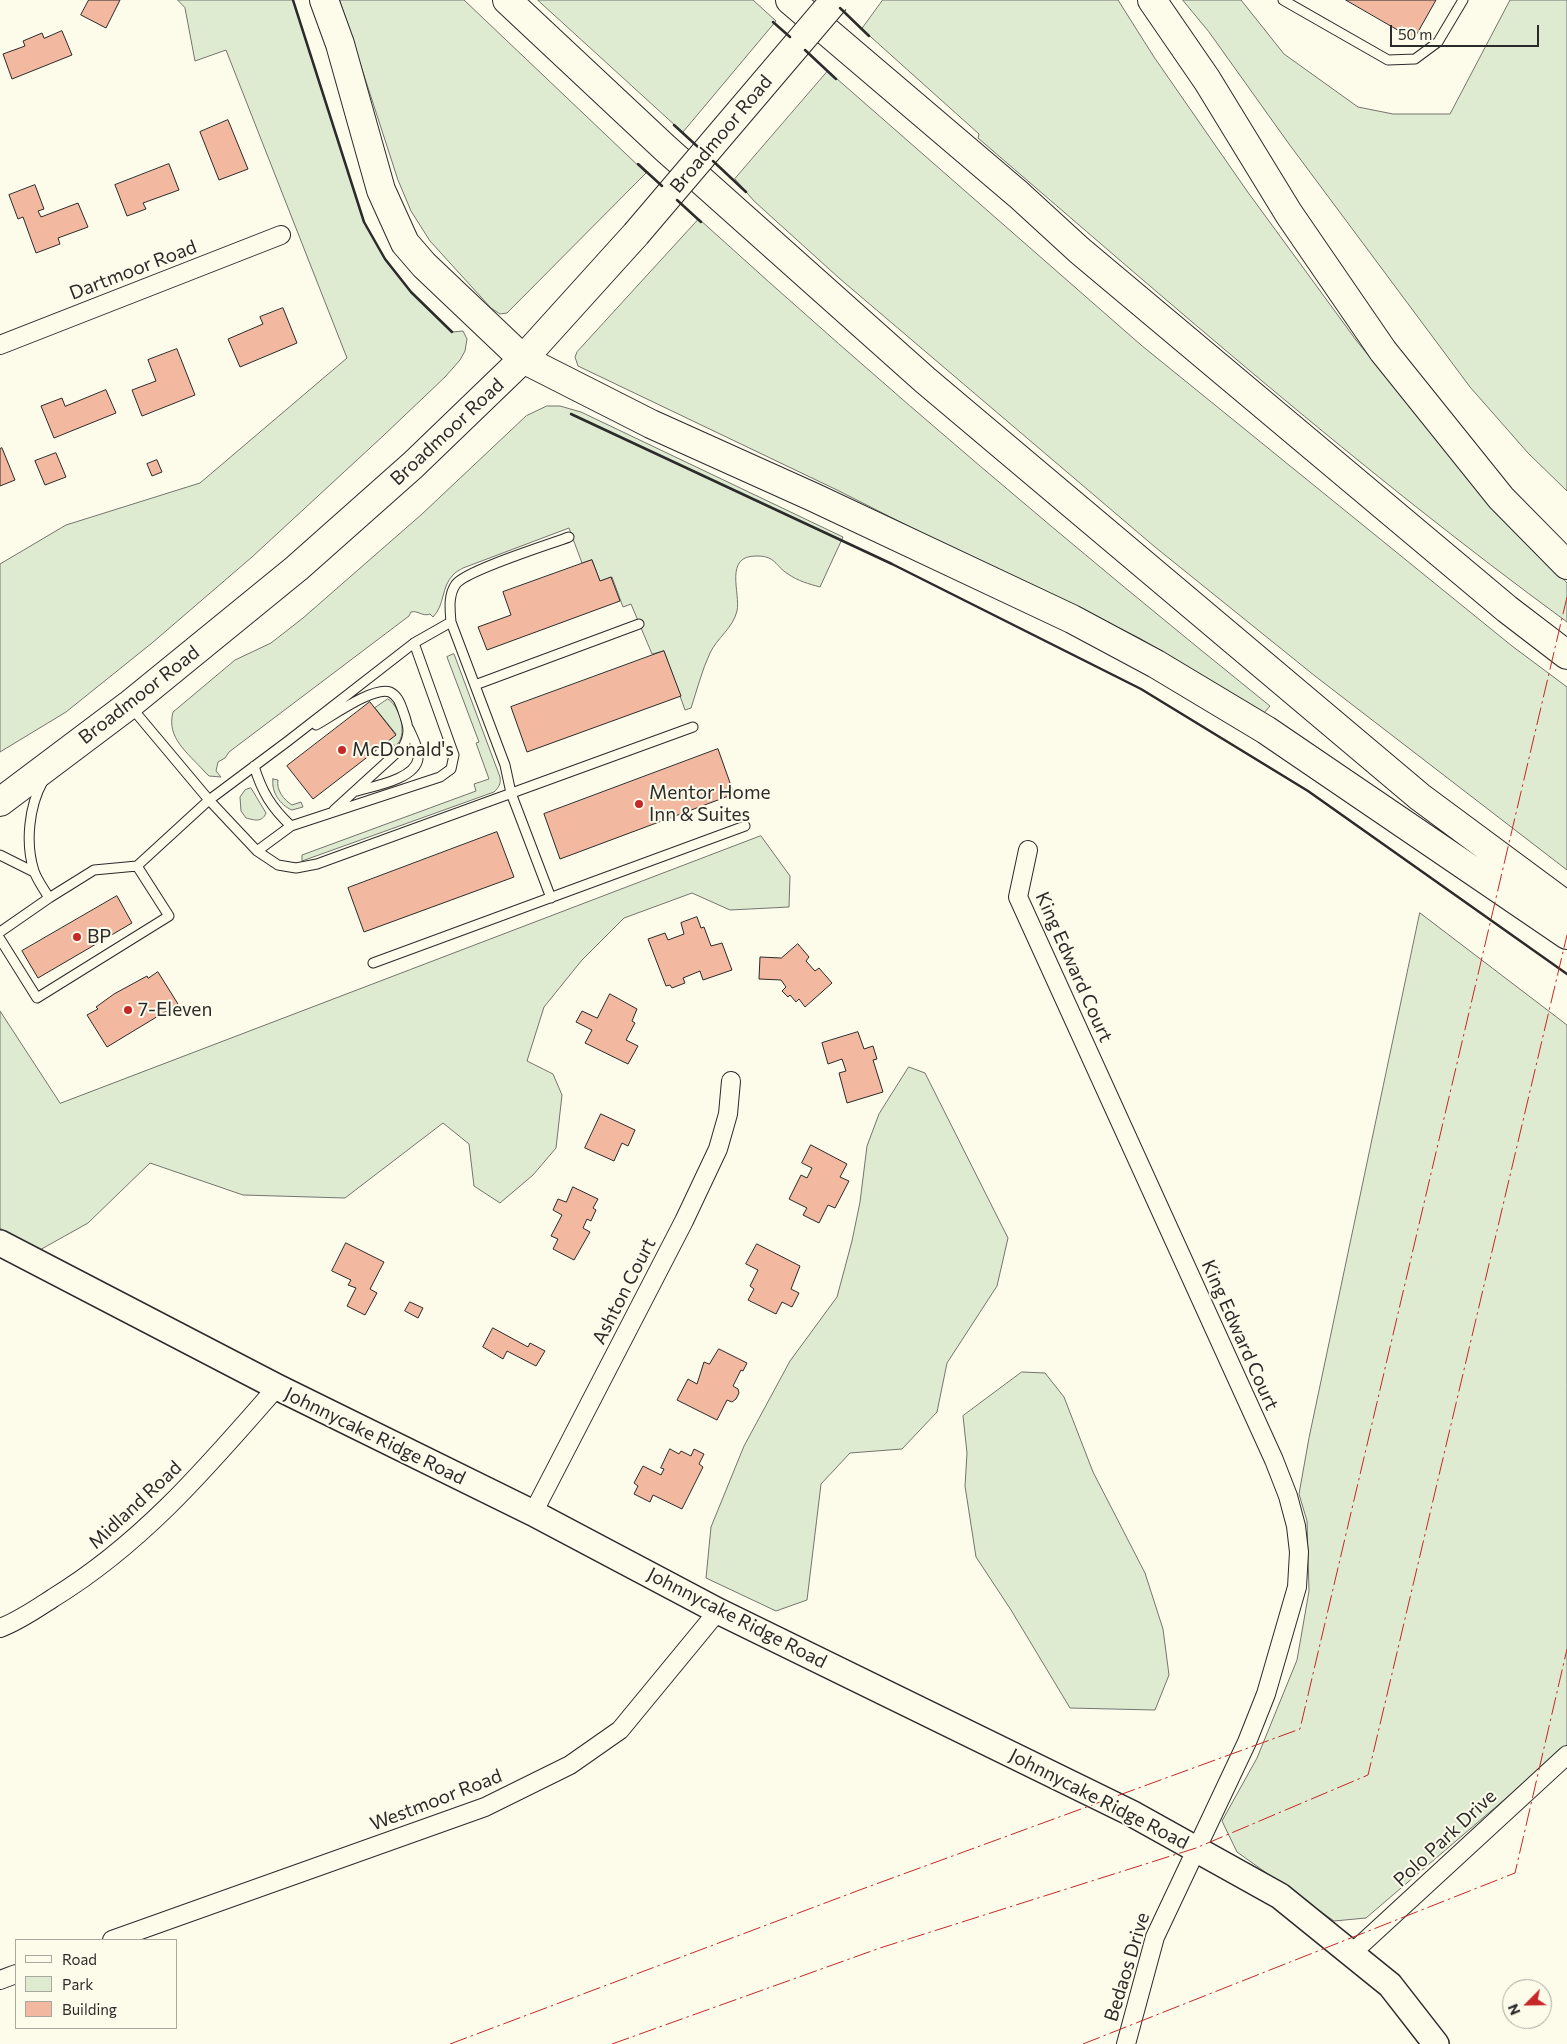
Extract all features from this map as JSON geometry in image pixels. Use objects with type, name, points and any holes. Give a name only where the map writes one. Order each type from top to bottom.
[{"type":"main road","points":[[324,0],[340,44],[381,190],[405,243],[424,265],[523,359],[651,424],[813,497],[1064,615],[1156,664],[1266,730],[1567,935]]},
{"type":"main road","points":[[507,0],[665,148],[925,380],[1420,797],[1567,906]]},
{"type":"main road","points":[[790,0],[1019,195],[1086,256],[1507,609],[1567,655]]},
{"type":"main road","name":"Broadmoor Road","points":[[0,802],[129,705],[297,568],[413,465],[523,359],[636,234],[835,0]]},
{"type":"main road","points":[[1152,0],[1207,80],[1290,214],[1383,351],[1501,498],[1567,565]]},
{"type":"main road","name":"Johnnycake Ridge Road","points":[[0,1243],[277,1387],[533,1513],[718,1611],[1132,1813],[1196,1848],[1280,1896],[1352,1953],[1390,1985],[1436,2044]]},
{"type":"street","name":"Dartmoor Road","points":[[0,345],[281,235]]},
{"type":"street","name":"King Edward Court","points":[[1028,850],[1018,897],[1274,1460],[1288,1496],[1296,1526],[1299,1552],[1296,1587],[1266,1694],[1247,1742],[1196,1848]]},
{"type":"street","name":"Ashton Court","points":[[533,1513],[680,1229],[715,1156],[728,1114],[731,1081]]},
{"type":"street","name":"Midland Road","points":[[0,1628],[12,1623],[76,1584],[121,1551],[196,1480],[277,1387]]},
{"type":"street","name":"Westmoor Road","points":[[115,1939],[485,1807],[570,1765],[620,1730],[718,1611]]},
{"type":"street","name":"Polo Park Drive","points":[[1352,1953],[1567,1755]]},
{"type":"street","name":"Bedaos Drive","points":[[1126,2044],[1155,1937],[1196,1848]]},
{"type":"street","points":[[0,1980],[15,1974]]},
{"type":"lane","points":[[1283,0],[1388,60],[1415,59],[1438,42],[1463,0]]},
{"type":"lane","points":[[551,898],[511,793],[505,765],[452,622],[450,602],[455,585],[470,573],[569,537]]},
{"type":"lane","points":[[0,932],[94,870],[137,866],[208,800],[288,741],[414,643],[452,622]]},
{"type":"lane","points":[[475,685],[639,624]]},
{"type":"lane","points":[[257,851],[291,826],[440,777],[451,768],[454,755],[414,643]]},
{"type":"lane","points":[[288,741],[371,694],[390,692],[398,699],[417,749],[418,760],[414,769],[408,775],[354,792]]},
{"type":"lane","points":[[129,705],[208,800],[257,851],[278,864],[296,868],[317,864],[693,728]]},
{"type":"lane","points":[[330,813],[403,747],[407,740],[409,728]]},
{"type":"lane","points":[[49,898],[34,872],[30,846],[31,820],[38,790],[54,761]]},
{"type":"lane","points":[[254,766],[258,781],[269,802],[276,812],[291,826]]},
{"type":"lane","points":[[373,963],[745,826]]},
{"type":"lane","points":[[0,855],[34,872]]},
{"type":"lane","points":[[0,938],[37,998],[169,916],[137,866]]},
{"type":"green space","points":[[178,0],[293,0],[364,222],[385,259],[411,292],[452,332],[463,331],[467,339],[465,351],[460,360],[445,377],[252,557],[152,643],[66,712],[0,752],[0,564],[66,525],[200,483],[347,358],[226,50],[195,61],[185,8]]},
{"type":"green space","points":[[340,0],[464,0],[646,173],[507,313],[500,314],[491,308],[430,241],[411,211],[398,180]]},
{"type":"green space","points":[[538,0],[753,0],[776,21],[683,132]]},
{"type":"green space","points":[[883,0],[1118,0],[1154,57],[1247,191],[1356,340],[1417,416],[1567,583],[1567,622],[1341,447],[1195,325],[978,138],[979,134],[862,29]]},
{"type":"green space","points":[[1183,0],[1241,0],[1284,54],[1358,107],[1393,114],[1450,114],[1510,0],[1567,0],[1567,491],[1528,453],[1470,387],[1289,144],[1209,32]]},
{"type":"green space","points":[[828,71],[1141,345],[1512,646],[1567,687],[1567,870],[1315,676],[1155,547],[839,278],[754,201],[735,179]]},
{"type":"green space","points":[[699,219],[981,467],[1270,706],[1264,713],[1141,639],[578,366],[575,357],[577,352]]},
{"type":"green space","points":[[547,406],[560,406],[581,412],[843,537],[820,587],[792,576],[772,560],[763,556],[747,557],[740,562],[736,577],[738,604],[735,617],[710,653],[691,708],[685,710],[664,651],[652,654],[631,604],[623,607],[612,577],[600,581],[592,560],[582,563],[569,528],[456,572],[449,580],[440,607],[433,617],[430,614],[425,615],[411,612],[409,616],[229,752],[225,758],[218,762],[216,771],[221,777],[209,776],[185,751],[176,737],[173,730],[173,712],[235,660],[271,643],[303,618],[422,514],[526,416]]},
{"type":"green space","points":[[454,654],[500,777],[500,784],[497,789],[494,792],[302,861],[302,855],[476,791],[474,784],[489,779],[476,743],[479,742],[447,657]]},
{"type":"green space","points":[[388,699],[396,708],[401,722],[402,736],[395,746],[389,740],[396,734],[375,708]]},
{"type":"green space","points":[[273,779],[278,780],[279,791],[286,800],[292,805],[301,802],[303,807],[292,810],[284,805],[277,798],[273,789]]},
{"type":"green space","points":[[251,788],[266,813],[260,820],[246,818],[241,811],[240,797],[245,790]]},
{"type":"green space","points":[[761,836],[790,876],[789,907],[730,910],[692,893],[624,918],[582,960],[544,1007],[527,1061],[553,1074],[562,1095],[556,1148],[533,1175],[500,1203],[474,1186],[469,1144],[443,1123],[345,1198],[243,1195],[150,1163],[88,1223],[38,1251],[0,1228],[0,1011],[60,1103]]},
{"type":"green space","points":[[1420,913],[1567,1025],[1567,1746],[1366,1918],[1334,1921],[1237,1852],[1222,1821],[1257,1758],[1297,1660],[1309,1591],[1307,1521],[1299,1494],[1309,1438]]},
{"type":"green space","points":[[909,1067],[925,1073],[1008,1238],[997,1286],[947,1363],[937,1412],[902,1449],[850,1453],[821,1484],[807,1600],[776,1611],[706,1578],[711,1527],[744,1446],[790,1361],[837,1297],[860,1202],[867,1146],[879,1114]]},
{"type":"green space","points":[[1022,1372],[1045,1373],[1064,1397],[1093,1472],[1145,1573],[1163,1629],[1169,1675],[1155,1710],[1070,1708],[1011,1610],[976,1557],[965,1486],[967,1453],[963,1416]]},
{"type":"building","points":[[89,0],[120,0],[106,28],[81,15]]},
{"type":"building","points":[[1346,0],[1436,0],[1414,39]]},
{"type":"building","points":[[62,31],[72,55],[12,79],[3,54],[25,46],[23,41],[42,33],[44,38]]},
{"type":"building","points":[[228,120],[248,169],[219,180],[200,132]]},
{"type":"building","points":[[169,164],[179,190],[143,203],[146,209],[127,216],[115,185]]},
{"type":"building","points":[[35,185],[44,209],[38,211],[41,217],[78,203],[88,227],[58,238],[60,244],[36,253],[23,217],[18,219],[9,195]]},
{"type":"building","points":[[283,308],[297,343],[240,367],[228,339],[263,324],[260,317]]},
{"type":"building","points":[[177,349],[195,395],[142,416],[132,390],[156,381],[148,360]]},
{"type":"building","points":[[106,390],[116,413],[54,438],[41,406],[62,398],[65,406]]},
{"type":"building","points":[[2,448],[15,480],[0,486],[0,449]]},
{"type":"building","points":[[56,453],[66,477],[45,485],[35,461]]},
{"type":"building","points":[[157,460],[162,472],[152,476],[147,464]]},
{"type":"building","points":[[592,560],[600,581],[611,577],[620,601],[487,650],[478,627],[511,615],[503,592]]},
{"type":"building","points":[[664,651],[681,696],[527,752],[511,707]]},
{"type":"building","name":"McDonald's","points":[[370,702],[396,735],[313,799],[287,766]]},
{"type":"building","name":"Mentor Home Inn & Suites","points":[[718,749],[734,794],[560,859],[544,814]]},
{"type":"building","points":[[497,832],[514,877],[364,932],[348,888]]},
{"type":"building","points":[[117,896],[132,923],[38,978],[22,951]]},
{"type":"building","points":[[697,917],[701,928],[704,927],[711,946],[722,943],[732,970],[703,980],[700,971],[683,978],[685,983],[672,988],[670,985],[666,986],[648,939],[665,933],[668,940],[684,934],[681,923]]},
{"type":"building","points":[[798,944],[809,957],[806,961],[815,971],[819,968],[832,983],[805,1007],[799,999],[796,1002],[790,995],[788,997],[782,991],[786,987],[781,980],[759,979],[760,957],[781,958]]},
{"type":"building","points":[[158,972],[178,1004],[107,1047],[87,1015],[98,1009],[96,1007],[114,994]]},
{"type":"building","points":[[610,994],[637,1009],[632,1021],[635,1023],[626,1040],[638,1046],[628,1064],[585,1043],[592,1030],[576,1022],[582,1011],[597,1018]]},
{"type":"building","points":[[858,1032],[864,1049],[873,1046],[877,1059],[873,1060],[883,1092],[847,1103],[839,1073],[846,1071],[842,1059],[828,1064],[822,1043]]},
{"type":"building","points":[[601,1114],[635,1130],[628,1146],[622,1143],[614,1161],[585,1148]]},
{"type":"building","points":[[811,1145],[847,1164],[840,1177],[849,1181],[835,1208],[828,1205],[819,1223],[803,1215],[807,1208],[789,1199],[801,1175],[807,1178],[812,1168],[802,1163]]},
{"type":"building","points":[[573,1187],[598,1199],[593,1208],[596,1210],[591,1221],[587,1219],[583,1228],[590,1232],[574,1260],[553,1249],[558,1239],[551,1236],[562,1215],[553,1210],[558,1199],[566,1202]]},
{"type":"building","points":[[346,1243],[384,1262],[370,1289],[377,1293],[365,1315],[347,1306],[356,1288],[348,1285],[351,1280],[332,1271]]},
{"type":"building","points":[[757,1244],[800,1266],[791,1289],[799,1293],[792,1307],[782,1302],[776,1314],[748,1300],[754,1289],[750,1286],[758,1270],[746,1264]]},
{"type":"building","points":[[410,1302],[423,1308],[418,1318],[405,1311]]},
{"type":"building","points":[[493,1328],[528,1347],[530,1343],[545,1351],[536,1366],[507,1351],[503,1359],[483,1347]]},
{"type":"building","points":[[719,1349],[747,1363],[733,1386],[738,1389],[739,1393],[736,1399],[732,1402],[727,1400],[717,1420],[677,1400],[688,1379],[697,1384],[704,1362],[709,1364]]},
{"type":"building","points":[[670,1449],[679,1454],[681,1451],[691,1456],[694,1449],[704,1454],[699,1464],[703,1467],[682,1509],[653,1495],[650,1502],[634,1494],[638,1486],[634,1483],[643,1466],[661,1475],[664,1469],[661,1468]]},
{"type":"wall","points":[[293,0],[364,222],[385,259],[411,292],[452,332]]},
{"type":"wall","points":[[840,8],[869,36]]},
{"type":"wall","points":[[773,22],[790,37]]},
{"type":"wall","points":[[805,50],[836,79]]},
{"type":"wall","points":[[674,125],[698,147]]},
{"type":"wall","points":[[713,161],[746,192]]},
{"type":"wall","points":[[638,164],[662,186]]},
{"type":"wall","points":[[677,200],[701,222]]},
{"type":"wall","points":[[571,414],[892,564],[1141,689],[1308,791],[1567,974]]},
{"type":"power","points":[[450,2044],[865,1888],[1300,1729],[1567,597]]},
{"type":"power","points":[[612,2044],[880,1948],[1196,1848],[1368,1775],[1567,935]]},
{"type":"power","points":[[1083,2044],[1515,1873],[1567,1649]]},
{"type":"place","name":"McDonald's","points":[[342,750]]},
{"type":"place","name":"Mentor Home Inn & Suites","points":[[639,804]]},
{"type":"place","name":"BP","points":[[77,937]]},
{"type":"place","name":"7-Eleven","points":[[128,1010]]}]
